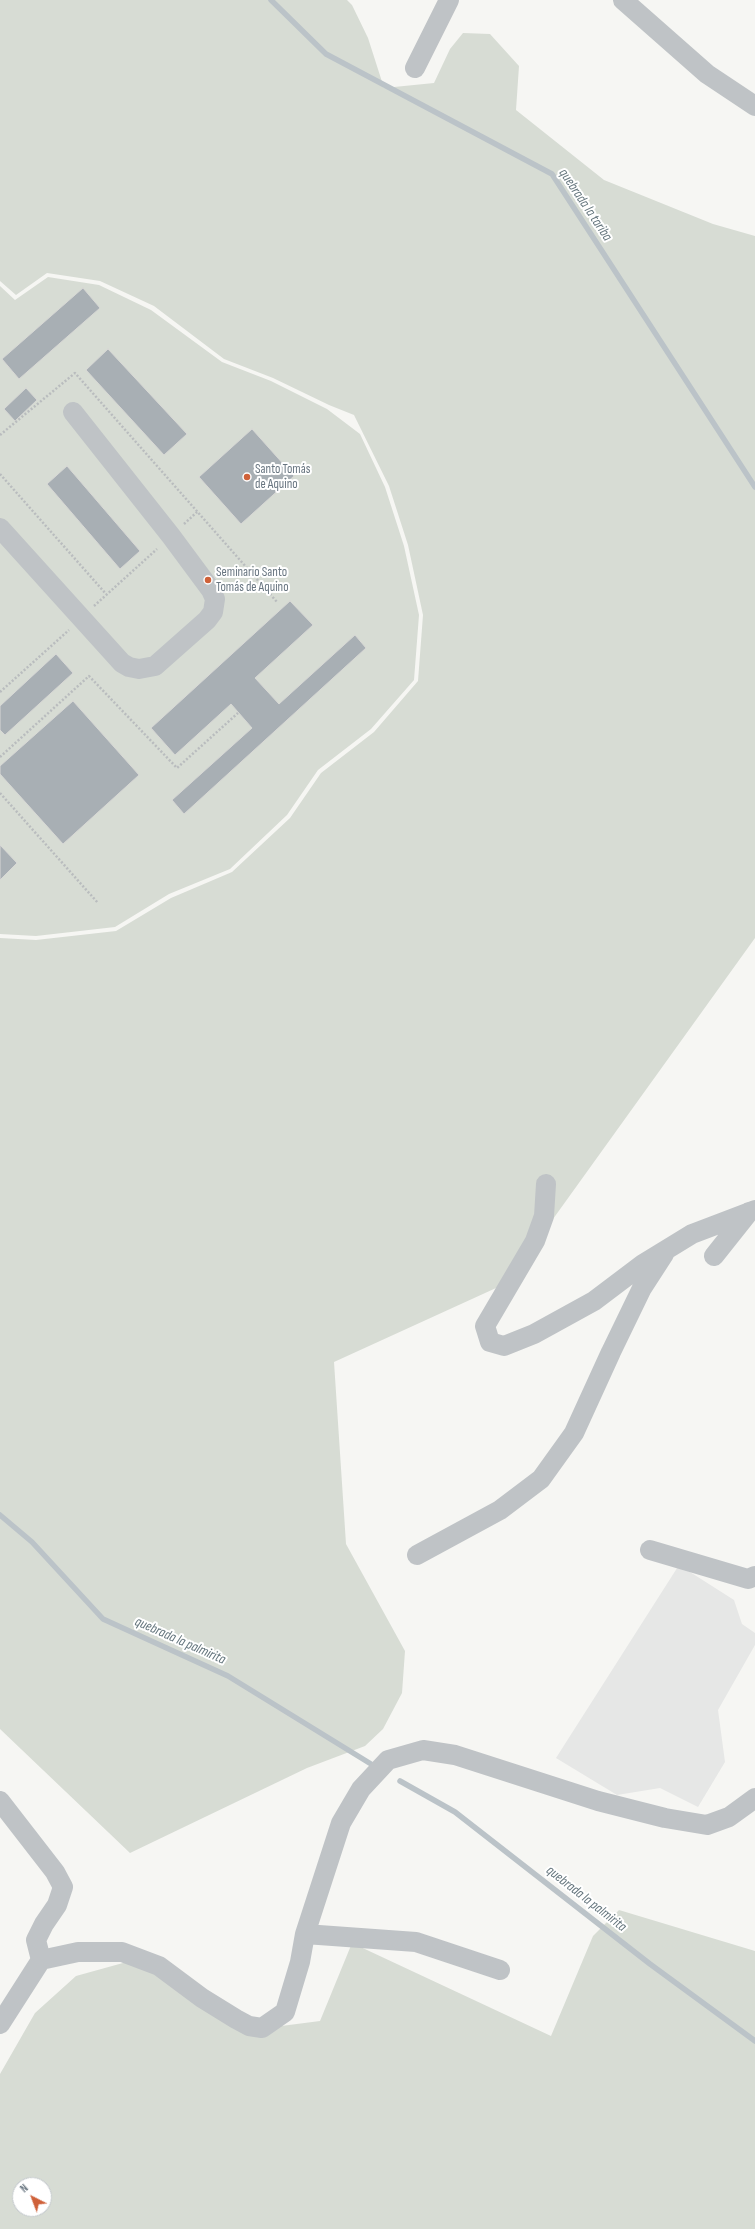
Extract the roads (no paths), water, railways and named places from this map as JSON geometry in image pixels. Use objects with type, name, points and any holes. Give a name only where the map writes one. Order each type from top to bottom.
[{"type":"street","points":[[415,68],[449,0]]},
{"type":"street","points":[[623,0],[707,74],[755,106]]},
{"type":"street","points":[[0,528],[83,618],[122,663],[129,667],[139,669],[155,666],[207,620],[215,605],[211,590],[172,536],[73,412]]},
{"type":"street","points":[[546,1184],[544,1216],[535,1241],[485,1326],[490,1342],[504,1346],[534,1334],[594,1301],[643,1264],[692,1234],[753,1210]]},
{"type":"street","points":[[714,1256],[753,1210]]},
{"type":"street","points":[[417,1555],[500,1510],[541,1479],[574,1433],[642,1288],[667,1249]]},
{"type":"street","points":[[650,1550],[748,1579],[755,1576]]},
{"type":"street","points":[[40,1960],[78,1952],[122,1952],[159,1966],[202,1998],[249,2026],[262,2028],[285,2012],[300,1962],[306,1934],[341,1823],[361,1789],[388,1760],[423,1750],[455,1755],[598,1801],[665,1818],[707,1825],[729,1817],[755,1798]]},
{"type":"street","points":[[0,1801],[55,1872],[63,1887],[57,1905],[36,1940],[40,1960],[0,2024]]},
{"type":"street","points":[[306,1934],[416,1942],[500,1970]]},
{"type":"waterway","name":"quebrada la tariba","points":[[271,0],[326,54],[552,174],[755,487]]},
{"type":"waterway","name":"quebrada la palmirita","points":[[0,1515],[32,1542],[103,1619],[228,1676],[371,1764]]},
{"type":"waterway","name":"quebrada la palmirita","points":[[400,1781],[455,1812],[650,1964],[755,2041]]},
{"type":"place","name":"Santo Tomás de Aquino","points":[[247,477]]},
{"type":"place","name":"Seminario Santo Tomás de Aquino","points":[[208,580]]}]
